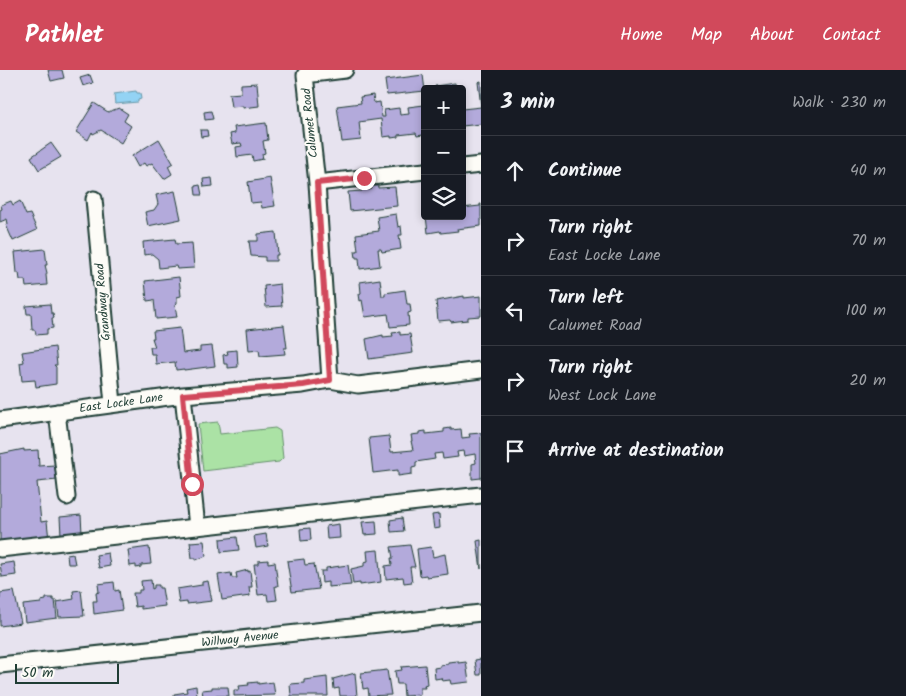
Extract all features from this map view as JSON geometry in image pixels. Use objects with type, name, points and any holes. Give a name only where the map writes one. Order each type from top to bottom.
[{"type":"street","name":"Calumet Road","points":[[330,380],[317,183],[305,75],[345,70]]},
{"type":"street","points":[[466,167],[481,165]]},
{"type":"street","points":[[317,183],[421,171]]},
{"type":"street","name":"Grandway Road","points":[[94,199],[113,404]]},
{"type":"street","name":"East Locke Lane","points":[[0,420],[183,395],[303,385],[330,380],[358,385],[481,370]]},
{"type":"street","points":[[183,395],[197,527]]},
{"type":"street","points":[[57,412],[67,497]]},
{"type":"street","points":[[0,549],[481,495]]},
{"type":"street","name":"Willway Avenue","points":[[0,665],[481,613]]},
{"type":"green space","points":[[218,422],[220,434],[275,428],[280,431],[283,458],[279,462],[203,471],[198,424]]},
{"type":"water","points":[[136,91],[140,93],[141,99],[138,102],[115,104],[114,94]]},
{"type":"building","points":[[48,70],[62,70],[64,78],[51,81]]},
{"type":"building","points":[[90,75],[93,83],[83,86],[80,78]]},
{"type":"building","points":[[423,75],[424,85],[421,85],[421,91],[387,95],[385,80]]},
{"type":"building","points":[[481,81],[481,107],[478,82]]},
{"type":"building","points":[[257,83],[259,106],[231,107],[229,94],[241,93],[241,84]]},
{"type":"building","points":[[373,95],[374,103],[380,102],[382,117],[385,117],[384,110],[399,108],[400,115],[409,114],[408,107],[421,105],[421,135],[417,136],[416,133],[398,135],[398,137],[391,138],[391,136],[383,137],[381,119],[359,122],[361,140],[342,142],[337,106],[361,103],[360,97]]},
{"type":"building","points":[[94,103],[108,112],[119,108],[128,114],[124,121],[131,126],[121,143],[101,130],[93,134],[92,132],[88,140],[76,132]]},
{"type":"building","points":[[481,107],[481,124],[466,126],[466,109]]},
{"type":"building","points":[[211,111],[213,119],[205,120],[204,112]]},
{"type":"building","points":[[266,123],[268,140],[263,141],[265,153],[262,154],[263,159],[253,161],[252,155],[237,157],[236,147],[242,146],[241,143],[232,144],[230,134],[235,133],[234,127]]},
{"type":"building","points":[[200,130],[207,130],[208,136],[201,137]]},
{"type":"building","points":[[159,139],[173,163],[168,166],[172,174],[164,179],[152,163],[146,166],[144,163],[138,167],[132,156]]},
{"type":"building","points":[[51,143],[61,157],[39,170],[31,157]]},
{"type":"building","points":[[212,178],[213,186],[204,187],[203,179]]},
{"type":"building","points":[[270,178],[275,206],[262,208],[261,202],[251,203],[248,182]]},
{"type":"building","points":[[200,185],[202,195],[196,195],[195,186]]},
{"type":"building","points":[[371,186],[378,186],[378,188],[395,187],[397,206],[350,211],[348,192],[362,191],[361,187],[368,187],[368,190],[372,189]]},
{"type":"building","points":[[175,191],[181,219],[148,226],[145,212],[154,210],[158,204],[156,195]]},
{"type":"building","points":[[11,201],[13,205],[20,201],[26,215],[30,214],[37,230],[13,241],[6,225],[8,224],[7,219],[0,222],[1,205]]},
{"type":"building","points":[[481,204],[481,226],[457,229],[458,231],[428,233],[426,220],[466,220],[466,208],[480,206]]},
{"type":"building","points":[[396,214],[398,227],[401,226],[402,235],[399,235],[401,249],[382,252],[381,249],[378,249],[380,266],[360,269],[359,258],[356,258],[355,251],[358,251],[356,234],[379,231],[377,217]]},
{"type":"building","points":[[276,232],[278,255],[276,255],[276,261],[265,261],[265,257],[251,256],[249,241],[258,241],[258,234]]},
{"type":"building","points":[[175,239],[176,244],[192,243],[194,268],[177,269],[176,266],[159,268],[158,259],[152,254],[144,255],[143,242]]},
{"type":"building","points":[[45,249],[47,285],[26,287],[25,280],[20,280],[19,273],[17,273],[15,252]]},
{"type":"building","points":[[179,277],[181,296],[177,297],[175,305],[177,317],[156,319],[154,300],[147,301],[145,281]]},
{"type":"building","points":[[380,279],[382,296],[385,296],[385,293],[405,290],[407,304],[410,304],[411,312],[408,313],[409,325],[390,327],[388,314],[365,317],[359,294],[361,293],[360,282]]},
{"type":"building","points":[[280,284],[282,306],[266,307],[264,286]]},
{"type":"building","points":[[464,296],[464,298],[481,296],[481,316],[468,317],[468,320],[451,322],[450,320],[438,321],[436,301]]},
{"type":"building","points":[[50,304],[51,313],[53,313],[54,318],[52,318],[53,328],[47,329],[47,334],[36,335],[35,330],[32,330],[31,314],[27,314],[26,306]]},
{"type":"building","points":[[284,325],[287,348],[284,348],[285,354],[260,356],[259,350],[249,351],[247,329]]},
{"type":"building","points":[[180,328],[183,353],[200,351],[200,347],[212,346],[215,366],[176,370],[175,362],[156,364],[155,354],[151,354],[150,347],[155,347],[152,338],[154,338],[153,331]]},
{"type":"building","points":[[400,332],[400,335],[410,334],[413,353],[369,359],[366,339],[383,335],[383,337],[393,336],[392,333]]},
{"type":"building","points":[[55,347],[57,365],[54,365],[56,367],[56,384],[36,387],[35,380],[22,381],[20,363],[24,362],[22,352]]},
{"type":"building","points":[[237,350],[238,367],[228,368],[228,364],[224,364],[223,355],[228,354],[227,351]]},
{"type":"building","points":[[451,428],[451,430],[461,429],[462,438],[470,437],[469,434],[481,433],[481,478],[472,479],[472,464],[476,463],[475,454],[464,456],[463,451],[457,452],[458,457],[443,459],[442,453],[434,454],[435,459],[416,462],[416,467],[412,468],[412,474],[398,476],[398,470],[373,473],[369,438],[389,436],[391,452],[413,450],[411,435],[426,431],[426,434],[444,432],[444,429]]},
{"type":"building","points":[[24,449],[24,451],[38,450],[39,466],[55,465],[57,480],[37,482],[41,522],[47,521],[49,540],[0,545],[0,454]]},
{"type":"building","points":[[439,514],[440,528],[434,529],[432,515]]},
{"type":"building","points":[[81,515],[82,533],[61,535],[60,517]]},
{"type":"building","points":[[402,518],[404,531],[391,532],[390,520]]},
{"type":"building","points":[[376,521],[377,534],[364,535],[362,522]]},
{"type":"building","points":[[339,524],[340,538],[327,539],[326,526]]},
{"type":"building","points":[[310,528],[311,540],[301,541],[300,529]]},
{"type":"building","points":[[266,534],[268,546],[256,548],[254,536]]},
{"type":"building","points":[[237,537],[239,550],[221,552],[220,539]]},
{"type":"building","points":[[481,540],[481,569],[477,541]]},
{"type":"building","points":[[204,541],[206,556],[196,560],[196,558],[192,558],[190,542]]},
{"type":"building","points":[[410,545],[415,567],[410,567],[412,582],[404,583],[403,577],[386,579],[385,566],[392,565],[391,547]]},
{"type":"building","points":[[149,547],[151,564],[141,565],[141,567],[136,568],[136,565],[130,566],[128,550]]},
{"type":"building","points":[[431,547],[433,557],[445,554],[448,574],[420,576],[417,549]]},
{"type":"building","points":[[378,550],[381,582],[353,584],[351,569],[364,566],[364,562],[368,561],[367,551]]},
{"type":"building","points":[[108,553],[110,566],[99,568],[96,555]]},
{"type":"building","points":[[73,554],[75,564],[68,564],[67,555]]},
{"type":"building","points":[[304,559],[305,565],[314,564],[319,589],[292,592],[287,561]]},
{"type":"building","points":[[268,560],[268,563],[275,562],[278,586],[275,586],[277,600],[268,601],[267,594],[258,595],[254,564],[258,564],[258,561]]},
{"type":"building","points":[[14,562],[16,575],[2,577],[0,564]]},
{"type":"building","points":[[348,565],[351,585],[328,587],[328,582],[322,583],[321,571],[326,571],[326,568]]},
{"type":"building","points":[[248,570],[248,572],[250,571],[252,587],[249,587],[250,596],[222,600],[218,575],[231,573],[232,578],[237,578],[236,573]]},
{"type":"building","points":[[151,580],[152,589],[154,585],[159,585],[159,588],[162,588],[165,606],[141,609],[141,606],[135,607],[133,593],[139,593],[139,590],[142,590],[141,581]]},
{"type":"building","points":[[208,581],[212,601],[179,603],[177,589],[202,585],[202,582]]},
{"type":"building","points":[[114,582],[115,591],[119,590],[122,610],[94,614],[93,601],[97,601],[98,584]]},
{"type":"building","points":[[81,590],[84,616],[59,617],[57,602],[74,599],[73,591]]},
{"type":"building","points":[[14,591],[21,623],[0,626],[0,593]]},
{"type":"building","points":[[46,598],[53,598],[55,600],[57,618],[25,622],[23,605],[41,603]]},
{"type":"building","points":[[481,659],[481,675],[477,675],[475,660]]},
{"type":"building","points":[[458,661],[458,663],[466,662],[469,682],[451,684],[450,680],[442,681],[441,678],[435,679],[434,668],[448,664],[448,662]]},
{"type":"building","points":[[425,665],[427,684],[424,685],[425,688],[420,688],[420,695],[404,696],[403,684],[397,684],[395,671],[402,670],[401,667]]},
{"type":"building","points":[[387,670],[391,695],[369,696],[368,688],[363,689],[361,673]]},
{"type":"building","points":[[355,673],[357,696],[340,696],[339,688],[334,689],[333,679]]},
{"type":"building","points":[[327,677],[328,696],[291,696],[290,684],[304,683],[304,680]]},
{"type":"building","points":[[258,682],[258,684],[273,682],[275,695],[234,696],[234,690],[240,690],[239,686]]},
{"type":"building","points":[[196,686],[197,696],[174,696],[174,694],[187,692],[186,688]]},
{"type":"building","points":[[212,687],[228,687],[229,696],[203,696],[202,690],[212,689]]},
{"type":"route","points":[[192,484],[183,395],[303,385],[330,380],[317,183],[364,178]]}]
